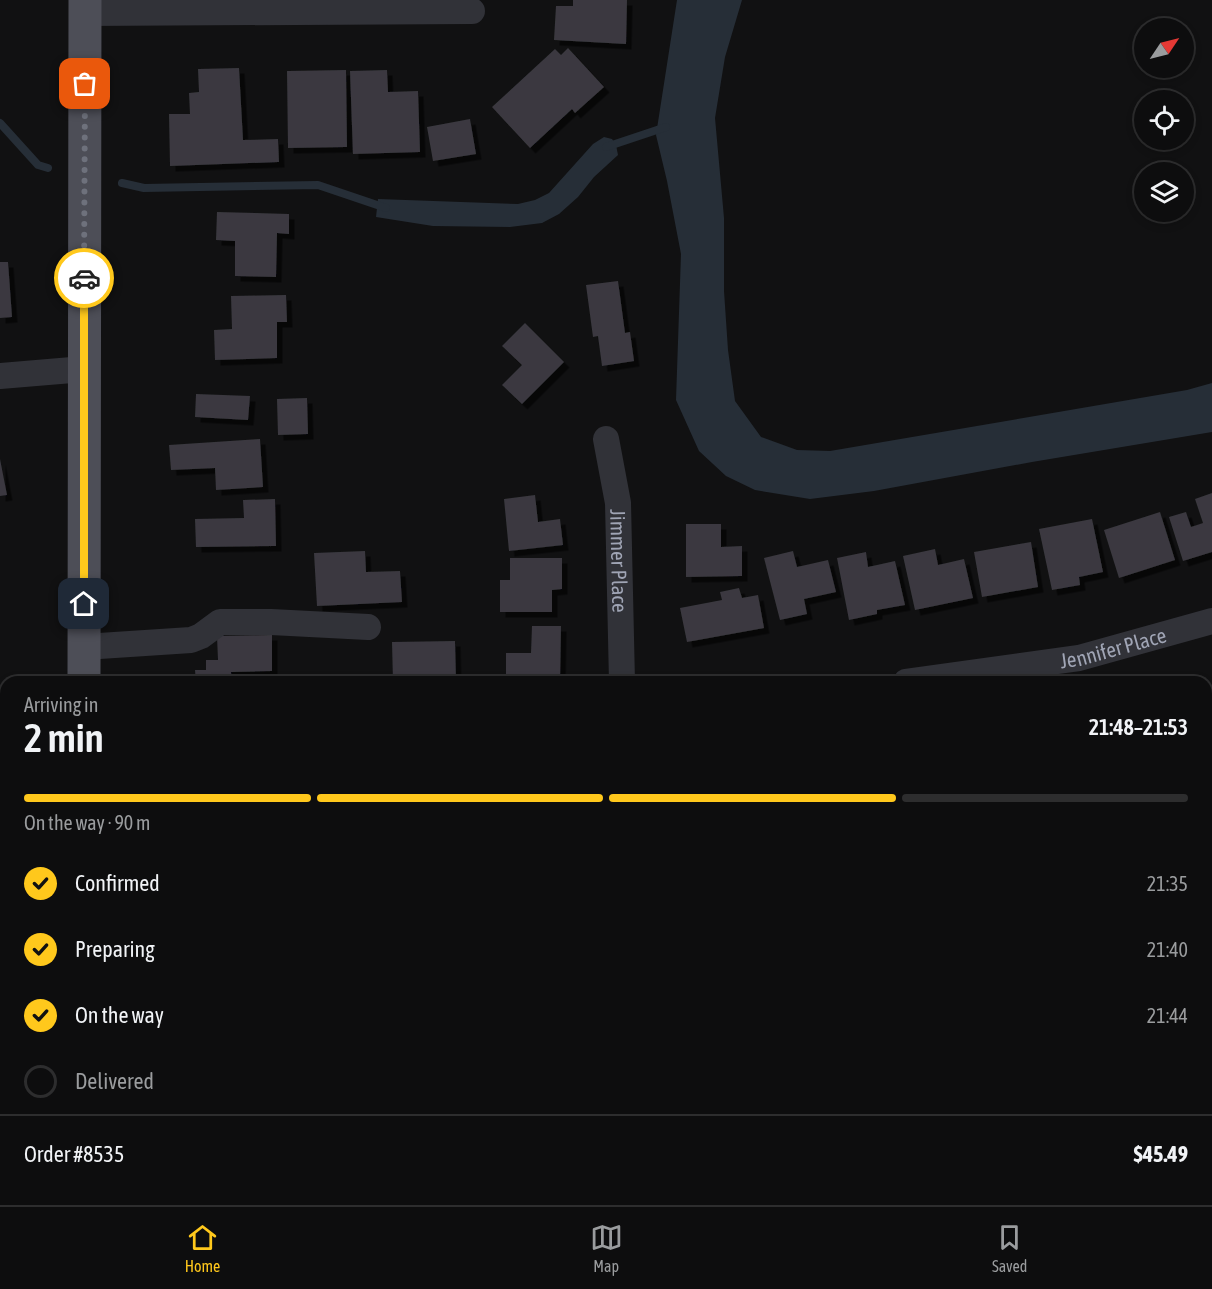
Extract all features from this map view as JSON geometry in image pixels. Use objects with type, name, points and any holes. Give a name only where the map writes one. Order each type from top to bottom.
[{"type":"main road","points":[[84,676],[85,6]]},
{"type":"street","points":[[85,6],[472,10]]},
{"type":"street","points":[[0,376],[84,369]]},
{"type":"street","name":"Jimmer Place","points":[[606,439],[618,503],[622,676]]},
{"type":"street","name":"Jennifer Place","points":[[949,676],[1079,658],[1212,621]]},
{"type":"street","points":[[84,647],[191,640],[201,636],[220,622],[368,627]]},
{"type":"shaded area","points":[[677,0],[742,0],[725,57],[715,118],[724,218],[724,291],[728,350],[735,401],[761,437],[797,450],[830,451],[1187,390],[1212,383],[1212,432],[874,491],[810,499],[755,490],[726,476],[699,451],[676,400],[681,254],[656,135]]},
{"type":"shaded area","points":[[604,137],[612,139],[618,155],[559,214],[542,223],[510,227],[433,226],[376,217],[378,199],[518,204],[535,200],[549,193],[593,144]]},
{"type":"building","points":[[573,0],[627,0],[626,44],[554,40],[556,6],[573,6]]},
{"type":"building","points":[[568,48],[604,87],[575,113],[572,109],[530,148],[492,107],[555,49],[561,55]]},
{"type":"building","points":[[239,68],[243,140],[278,139],[279,162],[170,166],[169,114],[190,114],[189,93],[199,92],[198,69]]},
{"type":"building","points":[[346,70],[347,147],[288,148],[287,71]]},
{"type":"building","points":[[387,70],[388,92],[418,91],[420,152],[353,154],[350,71]]},
{"type":"building","points":[[470,119],[476,154],[433,161],[427,127]]},
{"type":"building","points":[[217,212],[289,214],[289,234],[277,233],[276,277],[235,276],[235,241],[216,240]]},
{"type":"building","points":[[0,262],[8,262],[12,317],[0,318]]},
{"type":"building","points":[[618,281],[625,333],[630,332],[634,361],[602,366],[598,336],[593,337],[586,285]]},
{"type":"building","points":[[286,295],[287,322],[277,322],[277,358],[215,360],[214,330],[232,329],[231,296]]},
{"type":"building","points":[[525,323],[564,362],[522,404],[502,385],[522,365],[502,346]]},
{"type":"building","points":[[196,394],[250,396],[248,420],[195,417]]},
{"type":"building","points":[[307,398],[308,434],[278,435],[277,399]]},
{"type":"building","points":[[260,439],[263,487],[216,490],[215,468],[171,470],[169,445]]},
{"type":"building","points":[[0,459],[7,495],[0,496]]},
{"type":"building","points":[[1212,493],[1212,552],[1183,561],[1169,517],[1186,512],[1191,527],[1203,523],[1195,499]]},
{"type":"building","points":[[535,495],[538,522],[560,519],[563,545],[509,551],[504,499]]},
{"type":"building","points":[[275,499],[276,546],[196,547],[195,519],[244,518],[243,500]]},
{"type":"building","points":[[1160,512],[1175,560],[1119,578],[1104,530]]},
{"type":"building","points":[[1092,519],[1103,572],[1079,577],[1080,585],[1052,590],[1039,529]]},
{"type":"building","points":[[686,524],[721,524],[721,547],[742,546],[742,576],[686,577]]},
{"type":"building","points":[[1031,542],[1038,587],[982,597],[974,552]]},
{"type":"building","points":[[935,549],[938,565],[964,559],[973,598],[915,610],[903,556]]},
{"type":"building","points":[[365,551],[366,572],[400,571],[402,602],[317,606],[314,553]]},
{"type":"building","points":[[793,551],[797,567],[828,560],[836,592],[804,599],[807,614],[780,620],[764,558]]},
{"type":"building","points":[[866,552],[868,567],[895,561],[905,605],[877,610],[877,614],[849,620],[837,558]]},
{"type":"building","points":[[510,558],[562,558],[562,589],[552,590],[552,612],[500,612],[500,580],[510,580]]},
{"type":"building","points":[[739,588],[742,598],[758,595],[764,628],[687,642],[680,608],[722,600],[720,592]]},
{"type":"building","points":[[532,626],[561,626],[560,676],[506,676],[506,653],[531,653]]},
{"type":"building","points":[[272,635],[272,671],[231,672],[231,676],[196,676],[195,670],[206,670],[206,660],[218,660],[217,636]]},
{"type":"building","points":[[455,641],[456,676],[393,676],[392,642]]},
{"type":"waterway","points":[[0,123],[38,165],[48,168]]},
{"type":"waterway","points":[[606,147],[666,127]]},
{"type":"waterway","points":[[122,183],[144,188],[318,185],[386,208]]},
{"type":"way so far","points":[[84,278],[85,84]]},
{"type":"route","points":[[84,278],[84,604]]}]
